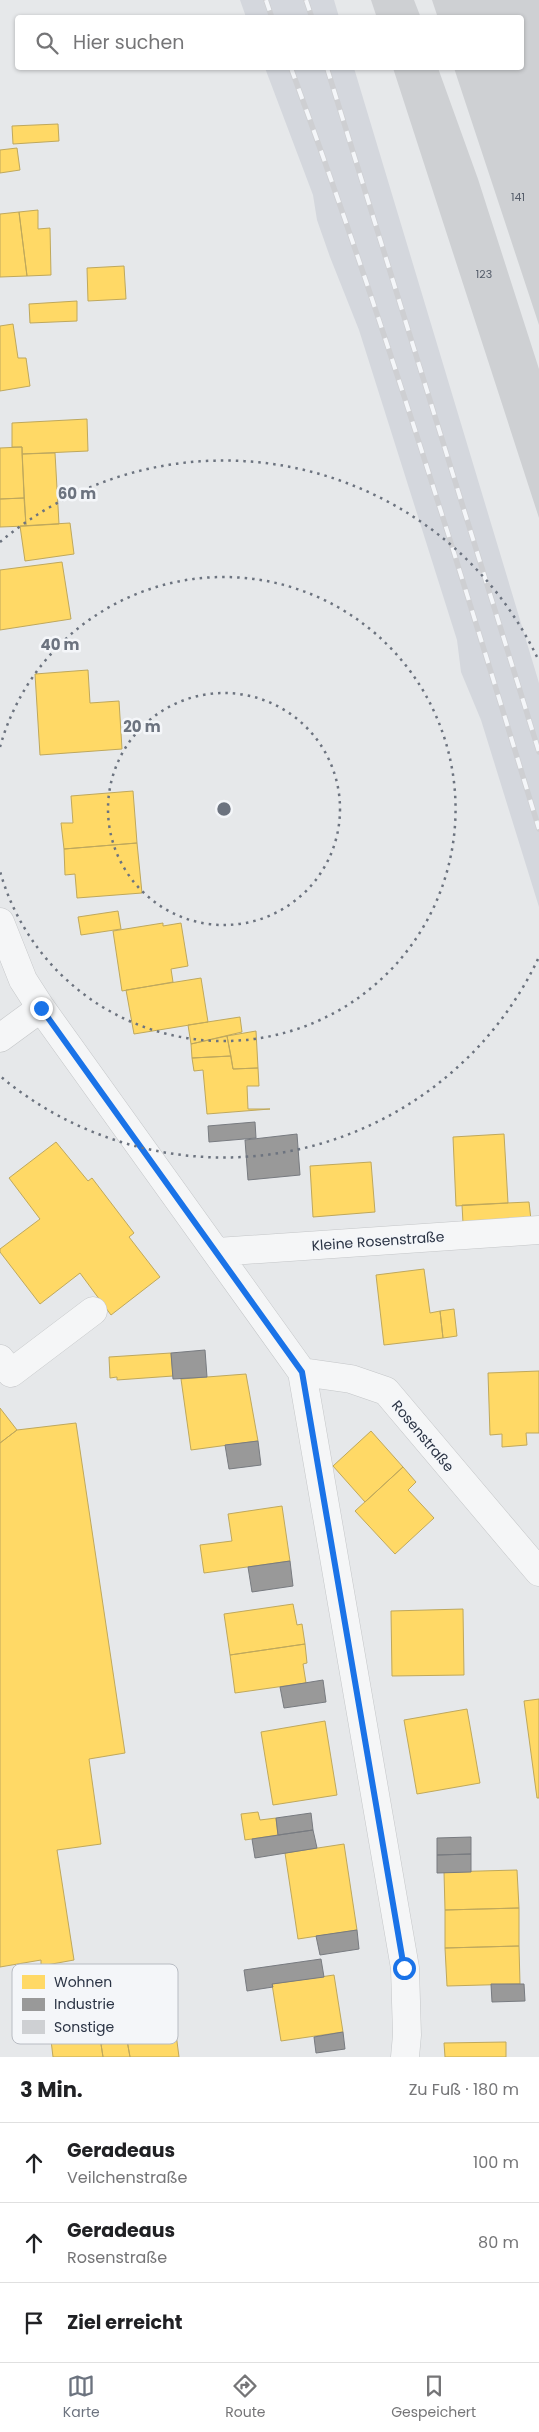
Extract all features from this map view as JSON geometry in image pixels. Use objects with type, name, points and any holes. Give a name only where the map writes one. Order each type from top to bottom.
[{"type":"street","points":[[0,922],[23,980],[41,1008],[302,1372],[404,1968],[407,2035],[405,2057]]},
{"type":"street","points":[[0,1038],[41,1008]]},
{"type":"street","name":"Kleine Rosenstraße","points":[[217,1252],[539,1230]]},
{"type":"street","points":[[0,1358],[11,1373],[93,1311]]},
{"type":"street","name":"Rosenstraße","points":[[302,1372],[351,1379],[386,1391],[539,1572]]},
{"type":"shaded area","points":[[240,0],[334,0],[338,15],[245,15]]},
{"type":"shaded area","points":[[266,70],[355,70],[539,683],[539,907],[481,720],[461,672],[457,640],[359,330],[317,220],[313,195]]},
{"type":"building: Wohnen","points":[[58,124],[59,141],[13,144],[12,126]]},
{"type":"building: Wohnen","points":[[17,148],[20,170],[0,173],[0,150]]},
{"type":"building: Wohnen","points":[[38,210],[38,229],[50,228],[51,275],[27,276],[19,212]]},
{"type":"building: Wohnen","points":[[19,212],[27,276],[0,277],[0,214]]},
{"type":"building: Wohnen","points":[[124,266],[126,299],[88,301],[87,268]]},
{"type":"building: Wohnen","points":[[77,301],[77,321],[30,323],[29,304]]},
{"type":"building: Wohnen","points":[[13,324],[18,358],[26,358],[30,386],[0,391],[0,326]]},
{"type":"building: Wohnen","points":[[87,419],[88,451],[22,454],[22,447],[12,447],[12,423]]},
{"type":"building: Wohnen","points":[[22,447],[24,498],[0,499],[0,448]]},
{"type":"building: Wohnen","points":[[55,453],[59,524],[26,526],[22,454]]},
{"type":"building: Wohnen","points":[[24,498],[26,526],[0,527],[0,499]]},
{"type":"building: Wohnen","points":[[70,523],[74,554],[25,561],[20,526]]},
{"type":"building: Wohnen","points":[[62,562],[71,619],[0,630],[0,570]]},
{"type":"building: Wohnen","points":[[88,670],[90,703],[119,701],[122,749],[40,755],[35,674]]},
{"type":"building: Wohnen","points":[[133,791],[137,843],[64,849],[61,823],[73,823],[71,796]]},
{"type":"building: Wohnen","points":[[137,843],[142,893],[77,898],[75,874],[65,875],[64,849]]},
{"type":"building: Wohnen","points":[[118,911],[121,929],[81,935],[78,917]]},
{"type":"building: Wohnen","points":[[163,923],[163,926],[181,923],[188,966],[171,969],[173,982],[122,991],[113,931]]},
{"type":"building: Wohnen","points":[[201,978],[208,1022],[134,1034],[126,990]]},
{"type":"building: Wohnen","points":[[240,1017],[242,1032],[191,1044],[188,1025]]},
{"type":"building: Wohnen","points":[[256,1031],[258,1068],[233,1069],[227,1036]]},
{"type":"building: Wohnen","points":[[227,1036],[231,1056],[192,1058],[191,1044]]},
{"type":"building: Wohnen","points":[[231,1056],[233,1069],[258,1068],[259,1086],[247,1086],[248,1109],[270,1109],[207,1114],[203,1070],[194,1071],[192,1058]]},
{"type":"building: Wohnen","points":[[504,1134],[508,1203],[456,1206],[453,1137]]},
{"type":"building: Wohnen","points":[[56,1142],[88,1181],[92,1178],[134,1233],[129,1237],[160,1277],[111,1315],[80,1273],[40,1304],[0,1252],[0,1249],[40,1219],[9,1178]]},
{"type":"building: Wohnen","points":[[371,1162],[375,1212],[313,1217],[310,1166]]},
{"type":"building: Wohnen","points":[[529,1202],[531,1220],[463,1223],[462,1205]]},
{"type":"building: Wohnen","points":[[424,1269],[430,1313],[440,1311],[443,1338],[384,1345],[376,1275]]},
{"type":"building: Wohnen","points":[[454,1309],[457,1336],[443,1338],[440,1311]]},
{"type":"building: Wohnen","points":[[171,1353],[173,1376],[117,1380],[117,1377],[110,1378],[109,1357]]},
{"type":"building: Wohnen","points":[[539,1371],[539,1433],[526,1433],[527,1445],[502,1447],[502,1434],[490,1435],[488,1373]]},
{"type":"building: Wohnen","points":[[246,1374],[258,1441],[191,1450],[181,1379]]},
{"type":"building: Wohnen","points":[[0,1408],[17,1430],[0,1443]]},
{"type":"building: Wohnen","points":[[76,1423],[125,1753],[89,1759],[101,1844],[57,1850],[74,1960],[41,1964],[41,1960],[0,1967],[0,1443],[17,1430]]},
{"type":"building: Wohnen","points":[[371,1431],[403,1467],[365,1502],[333,1466]]},
{"type":"building: Wohnen","points":[[403,1467],[416,1482],[408,1490],[434,1518],[395,1554],[355,1511]]},
{"type":"building: Wohnen","points":[[282,1506],[290,1561],[204,1573],[200,1545],[232,1541],[228,1514]]},
{"type":"building: Wohnen","points":[[293,1604],[297,1625],[302,1624],[305,1644],[230,1655],[224,1614]]},
{"type":"building: Wohnen","points":[[463,1609],[464,1675],[392,1676],[391,1611]]},
{"type":"building: Wohnen","points":[[305,1644],[307,1663],[303,1664],[306,1683],[235,1693],[230,1655]]},
{"type":"building: Wohnen","points":[[539,1699],[539,1798],[537,1798],[524,1701]]},
{"type":"building: Wohnen","points":[[467,1709],[480,1783],[417,1794],[404,1720]]},
{"type":"building: Wohnen","points":[[325,1721],[337,1795],[273,1805],[261,1732]]},
{"type":"building: Wohnen","points":[[258,1812],[260,1820],[276,1818],[278,1835],[245,1840],[241,1814]]},
{"type":"building: Wohnen","points":[[344,1844],[357,1930],[298,1939],[285,1853]]},
{"type":"building: Wohnen","points":[[517,1870],[519,1908],[445,1910],[444,1872]]},
{"type":"building: Wohnen","points":[[519,1908],[519,1946],[445,1948],[445,1910]]},
{"type":"building: Wohnen","points":[[519,1946],[520,1984],[447,1986],[445,1948]]},
{"type":"building: Wohnen","points":[[334,1975],[343,2032],[281,2041],[272,1984]]},
{"type":"building: Wohnen","points":[[506,2042],[506,2057],[445,2057],[444,2043]]},
{"type":"building: Wohnen","points":[[51,2044],[101,2044],[103,2057],[53,2057]]},
{"type":"building: Wohnen","points":[[101,2044],[128,2044],[130,2057],[103,2057]]},
{"type":"building: Wohnen","points":[[128,2044],[177,2044],[179,2057],[130,2057]]},
{"type":"building: Industrie","points":[[255,1122],[256,1138],[209,1142],[208,1126]]},
{"type":"building: Industrie","points":[[297,1134],[300,1175],[248,1180],[245,1140]]},
{"type":"building: Industrie","points":[[205,1350],[207,1377],[173,1379],[171,1353]]},
{"type":"building: Industrie","points":[[258,1441],[261,1465],[229,1469],[225,1445]]},
{"type":"building: Industrie","points":[[290,1561],[293,1586],[252,1592],[248,1567]]},
{"type":"building: Industrie","points":[[323,1680],[326,1702],[284,1708],[280,1687]]},
{"type":"building: Industrie","points":[[311,1813],[313,1830],[278,1835],[276,1818]]},
{"type":"building: Industrie","points":[[313,1830],[317,1848],[255,1858],[252,1839]]},
{"type":"building: Industrie","points":[[471,1837],[471,1854],[437,1855],[437,1838]]},
{"type":"building: Industrie","points":[[471,1854],[471,1872],[437,1873],[437,1855]]},
{"type":"building: Industrie","points":[[357,1930],[359,1949],[320,1955],[316,1936]]},
{"type":"building: Industrie","points":[[321,1959],[324,1977],[272,1984],[273,1987],[247,1991],[244,1970]]},
{"type":"building: Industrie","points":[[491,1984],[524,1984],[525,2001],[492,2002]]},
{"type":"building: Industrie","points":[[343,2032],[345,2049],[316,2053],[314,2037]]},
{"type":"building: Sonstige","points":[[371,0],[414,0],[420,15],[376,15]]},
{"type":"building: Sonstige","points":[[432,0],[539,0],[539,325],[455,70],[524,70],[524,15],[437,15]]},
{"type":"building: Sonstige","points":[[394,70],[439,70],[478,179],[539,369],[539,518]]},
{"type":"railway","points":[[266,0],[271,15]]},
{"type":"railway","points":[[306,0],[311,15]]},
{"type":"railway","points":[[292,70],[358,256],[389,351],[451,542],[539,829]]},
{"type":"railway","points":[[328,70],[539,752]]},
{"type":"route","points":[[41,1008],[302,1372],[404,1968]]}]
